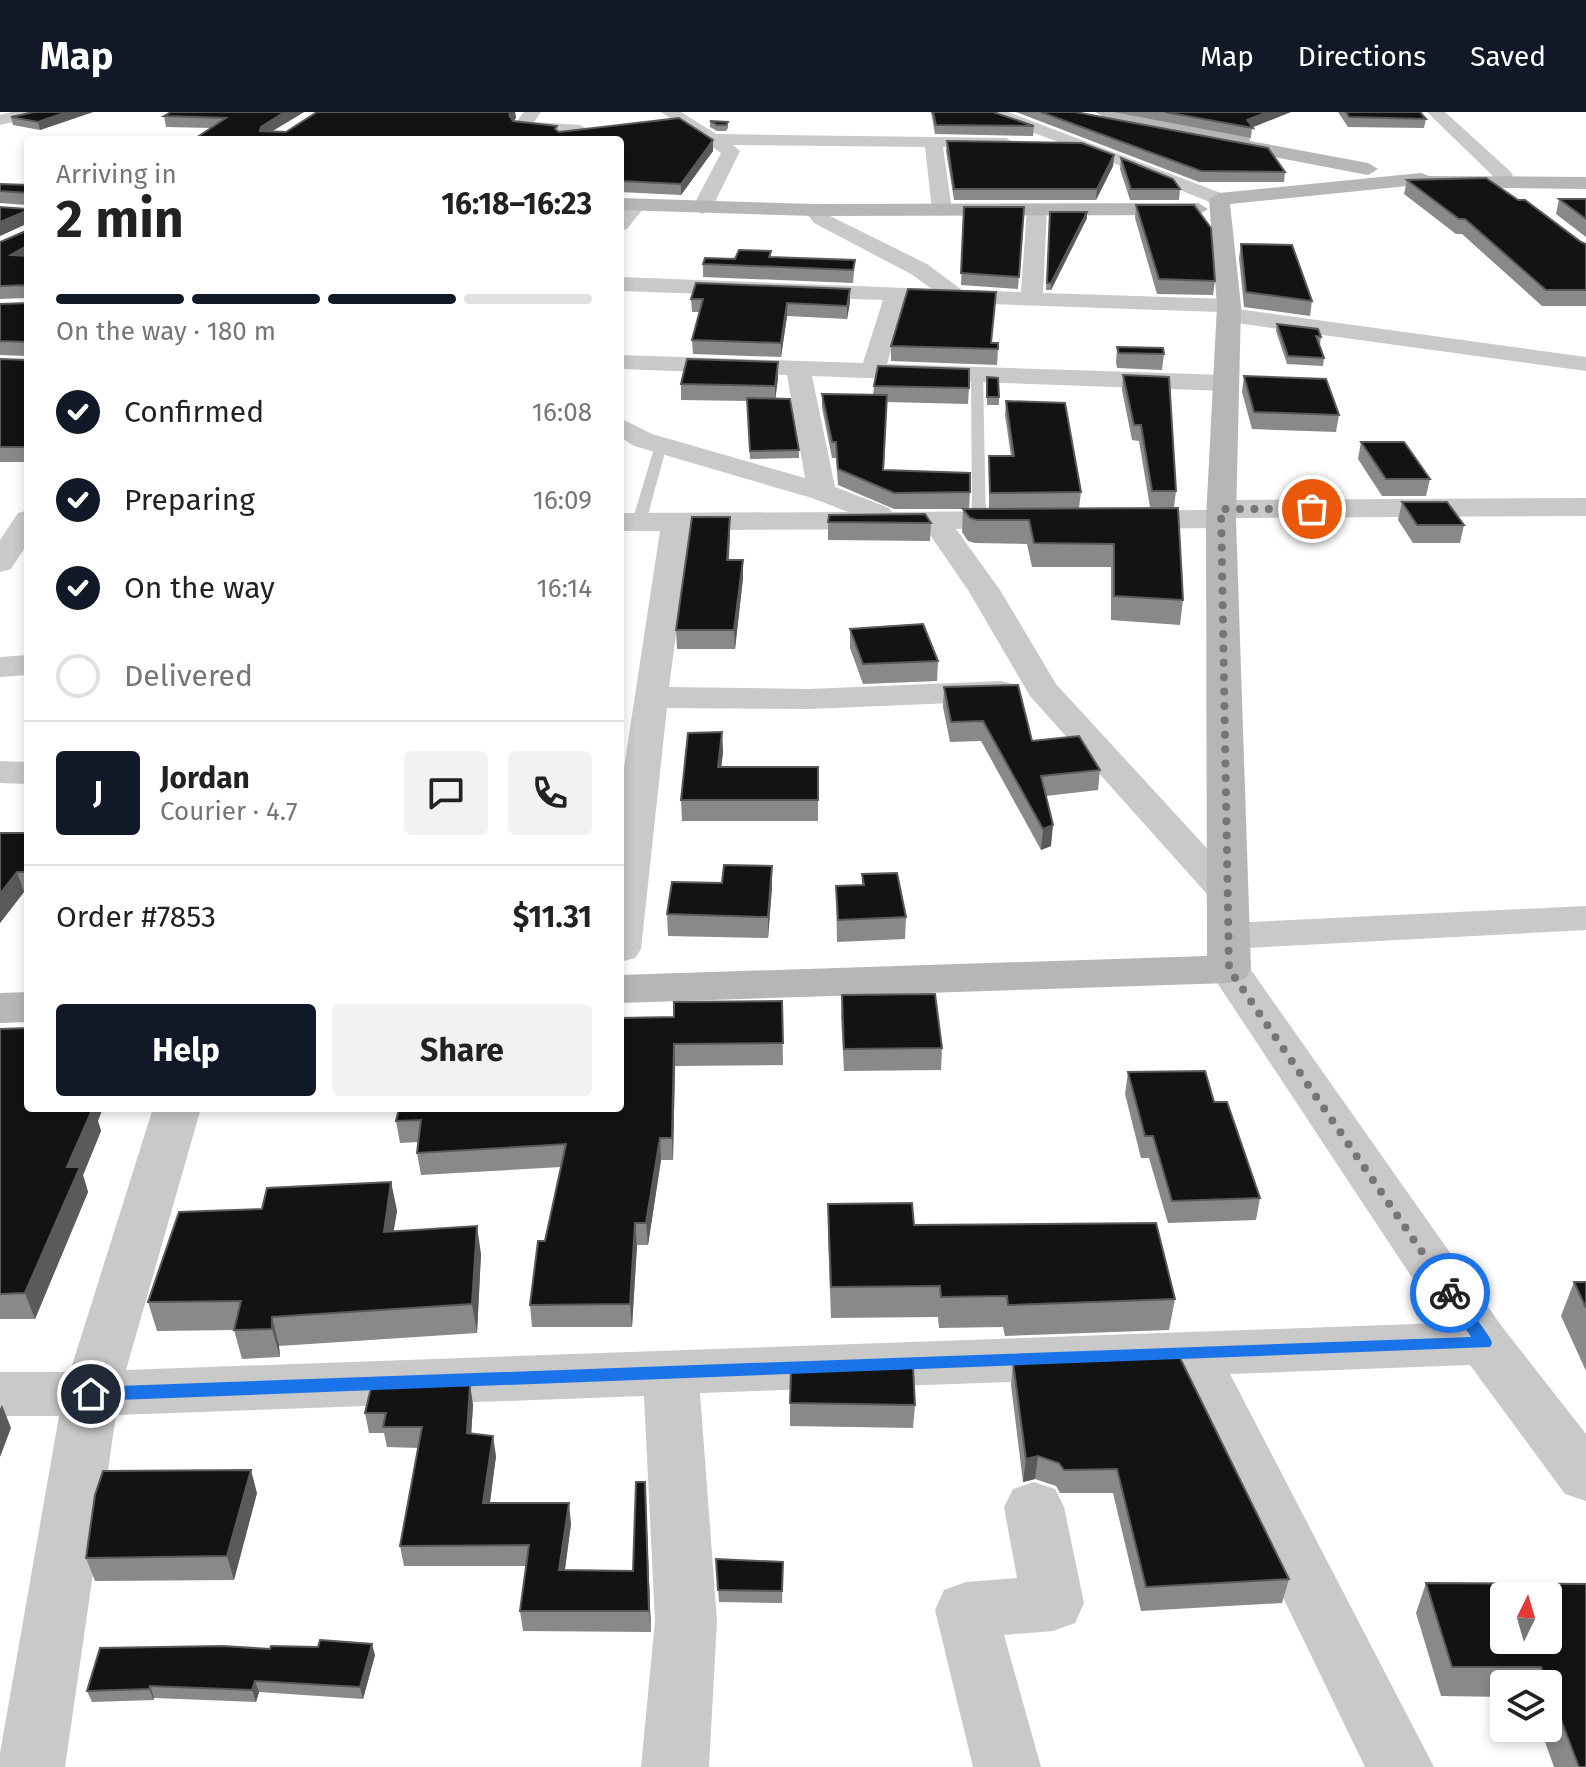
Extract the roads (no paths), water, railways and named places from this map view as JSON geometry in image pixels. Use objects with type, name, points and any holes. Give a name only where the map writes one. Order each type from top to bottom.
[{"type":"street","points":[[0,120],[34,112]]},
{"type":"street","points":[[533,112],[522,126],[581,133]]},
{"type":"street","points":[[992,112],[1085,145],[1219,204]]},
{"type":"street","points":[[1104,112],[1472,184],[1586,183]]},
{"type":"street","points":[[1435,112],[1504,176]]},
{"type":"street","points":[[1083,115],[1430,176],[1586,175]]},
{"type":"street","points":[[653,123],[676,116],[731,151],[702,208]]},
{"type":"street","points":[[711,139],[1085,145]]},
{"type":"street","points":[[933,142],[942,210]]},
{"type":"street","points":[[628,205],[942,210],[1237,204],[1399,187],[1430,176]]},
{"type":"street","points":[[1219,204],[1229,311],[1221,514],[1229,953],[1484,1343],[1586,1477]]},
{"type":"street","points":[[1032,298],[1037,209]]},
{"type":"street","points":[[814,210],[821,219],[919,269],[954,294]]},
{"type":"street","points":[[624,284],[954,294],[1229,311],[1586,364]]},
{"type":"street","points":[[873,371],[883,329],[897,292]]},
{"type":"street","points":[[624,362],[1226,383]]},
{"type":"street","points":[[798,367],[822,492]]},
{"type":"street","points":[[624,428],[643,440],[870,508],[889,521]]},
{"type":"street","points":[[1100,520],[1221,514],[1586,507]]},
{"type":"street","points":[[629,522],[1040,520]]},
{"type":"street","points":[[935,521],[984,590],[1042,689],[1228,893]]},
{"type":"street","points":[[0,563],[20,522]]},
{"type":"street","points":[[624,918],[653,697],[645,631],[676,524]]},
{"type":"street","points":[[0,667],[24,665]]},
{"type":"street","points":[[653,697],[809,699],[1042,689]]},
{"type":"street","points":[[0,772],[24,773]]},
{"type":"street","points":[[624,989],[1229,953],[1586,918]]},
{"type":"street","points":[[0,1008],[24,1007]]},
{"type":"street","points":[[31,1767],[91,1394],[176,1112]]},
{"type":"street","points":[[0,1394],[91,1394],[1484,1343]]},
{"type":"street","points":[[1192,1353],[1400,1767]]},
{"type":"street","points":[[671,1373],[686,1621],[675,1767]]},
{"type":"street","points":[[1007,1767],[966,1610],[1053,1603],[1034,1507]]},
{"type":"lane","points":[[977,375],[979,521]]},
{"type":"lane","points":[[629,522],[661,445]]}]
